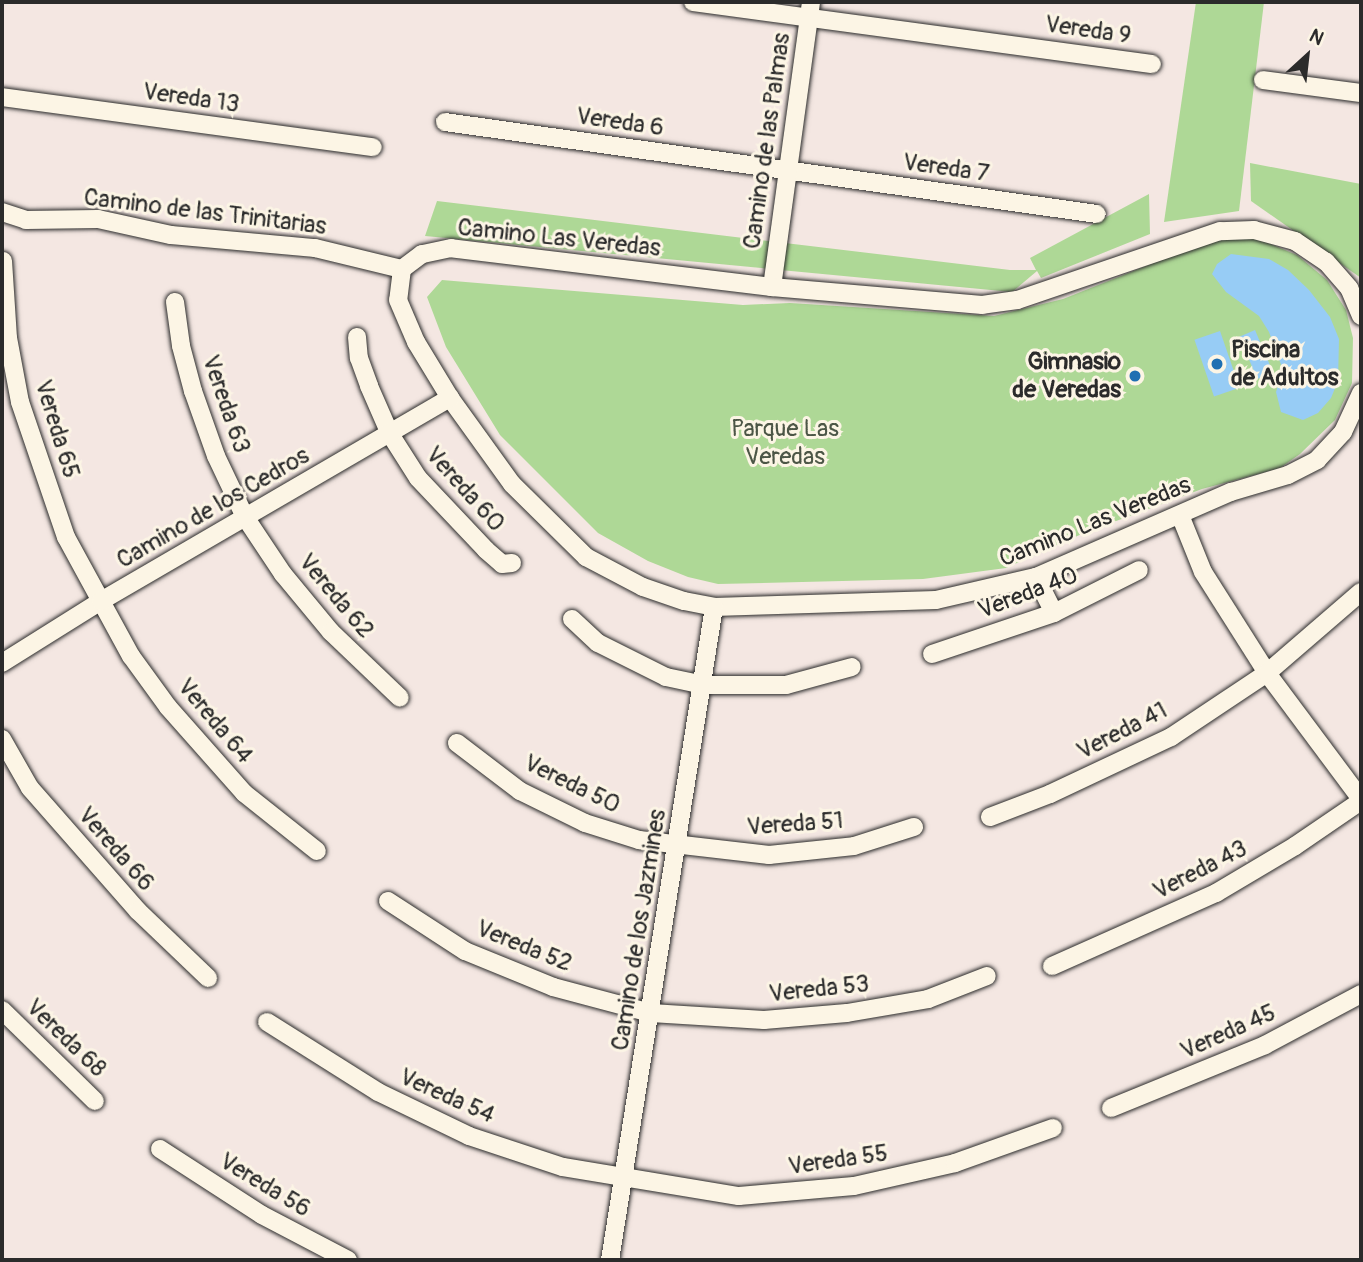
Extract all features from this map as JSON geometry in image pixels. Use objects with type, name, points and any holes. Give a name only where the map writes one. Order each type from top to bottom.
[{"type":"street","name":"Vereda 9","points":[[693,2],[810,10],[1152,64]]},
{"type":"street","name":"Camino de las Palmas","points":[[772,287],[810,10]]},
{"type":"street","points":[[1262,80],[1361,93]]},
{"type":"street","name":"Vereda 13","points":[[2,97],[373,148]]},
{"type":"street","name":"Vereda 6","points":[[445,122],[787,170]]},
{"type":"street","name":"Vereda 7","points":[[787,170],[1097,214]]},
{"type":"street","name":"Camino de las Trinitarias","points":[[2,212],[26,220],[98,219],[171,235],[316,248],[402,269]]},
{"type":"street","name":"Camino Las Veredas","points":[[1361,316],[1349,288],[1326,262],[1295,241],[1254,230],[1220,231],[1017,300],[993,303],[772,287],[451,248],[422,254],[402,269],[398,300],[415,342],[450,398],[512,484],[586,557],[643,587],[684,601],[714,607],[936,600],[1036,577],[1231,492],[1288,475],[1318,460],[1343,432],[1361,393]]},
{"type":"street","name":"Vereda 65","points":[[3,261],[8,338],[20,402],[66,537],[101,601]]},
{"type":"street","name":"Vereda 63","points":[[175,302],[181,346],[193,391],[216,456],[245,517]]},
{"type":"street","name":"Vereda 60","points":[[357,337],[359,358],[369,386],[390,434],[418,478],[454,519],[502,564],[512,563]]},
{"type":"street","name":"Camino de los Cedros","points":[[2,663],[101,601],[450,398]]},
{"type":"street","points":[[1180,515],[1202,572],[1267,673],[1361,800]]},
{"type":"street","name":"Vereda 62","points":[[245,517],[284,574],[331,632],[400,698]]},
{"type":"street","name":"Vereda 40","points":[[932,654],[1054,612],[1139,570]]},
{"type":"street","points":[[1036,577],[1054,612]]},
{"type":"street","name":"Vereda 41","points":[[990,817],[1049,794],[1171,737],[1267,673],[1361,592]]},
{"type":"street","name":"Vereda 64","points":[[101,601],[131,656],[168,707],[244,793],[317,850]]},
{"type":"street","name":"Camino de los Jazmines","points":[[610,1260],[714,607]]},
{"type":"street","points":[[572,619],[598,643],[666,677],[703,685],[786,685],[852,667]]},
{"type":"street","name":"Vereda 66","points":[[2,739],[39,799],[138,911],[208,978]]},
{"type":"street","name":"Vereda 50","points":[[457,743],[520,791],[584,823],[639,841],[676,847]]},
{"type":"street","name":"Vereda 43","points":[[1052,966],[1216,893],[1361,800]]},
{"type":"street","name":"Vereda 51","points":[[676,847],[769,856],[854,846],[914,827]]},
{"type":"street","name":"Vereda 52","points":[[388,901],[465,951],[553,987],[651,1013]]},
{"type":"street","name":"Vereda 53","points":[[651,1013],[764,1020],[847,1013],[928,999],[986,976]]},
{"type":"street","name":"Vereda 45","points":[[1111,1108],[1265,1045],[1361,994]]},
{"type":"street","name":"Vereda 68","points":[[2,1010],[95,1101]]},
{"type":"street","name":"Vereda 54","points":[[267,1022],[377,1093],[469,1136],[563,1167],[624,1176]]},
{"type":"street","name":"Vereda 55","points":[[624,1176],[739,1196],[855,1186],[955,1163],[1053,1128]]},
{"type":"street","name":"Vereda 56","points":[[160,1149],[262,1215],[348,1260]]},
{"type":"green space","points":[[1196,2],[1264,2],[1239,211],[1164,222]]},
{"type":"green space","points":[[1250,163],[1361,184],[1361,278],[1251,201]]},
{"type":"green space","points":[[1149,194],[1150,234],[1041,278],[1037,271],[1012,292],[425,236],[437,201],[1010,270],[1036,270],[1030,258]]},
{"type":"green space","name":"Parque Las Veredas","points":[[1214,239],[1259,239],[1297,255],[1327,280],[1346,310],[1353,338],[1352,383],[1335,420],[1300,454],[1280,468],[1202,489],[1084,533],[1006,568],[923,579],[718,584],[688,577],[648,561],[598,533],[500,435],[446,347],[427,297],[442,280],[743,305],[790,303],[994,316],[1063,299]]},
{"type":"water","points":[[1231,254],[1269,259],[1288,270],[1309,290],[1330,317],[1339,339],[1338,381],[1331,398],[1318,413],[1303,420],[1281,412],[1276,392],[1283,370],[1269,332],[1259,316],[1226,292],[1212,274],[1217,264]]},
{"type":"water","points":[[1255,330],[1273,372],[1257,379],[1239,337]]},
{"type":"water","name":"Piscina de Adultos","points":[[1220,331],[1240,388],[1214,397],[1194,340]]},
{"type":"place","name":"Piscina de Adultos","points":[[1217,364]]},
{"type":"place","name":"Gimnasio de Veredas","points":[[1135,376]]}]
